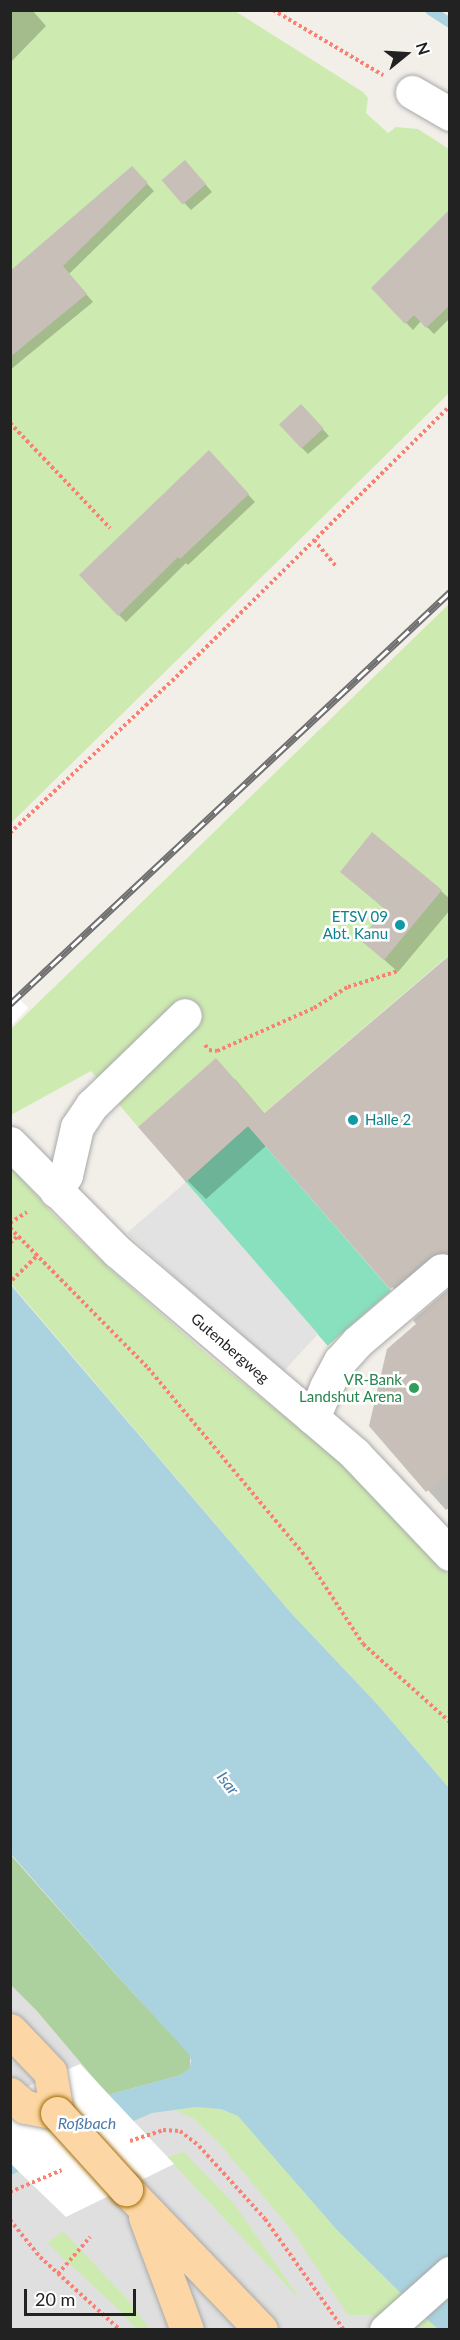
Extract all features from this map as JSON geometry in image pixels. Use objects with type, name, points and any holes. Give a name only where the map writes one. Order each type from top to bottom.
[{"type":"main road","points":[[10,2030],[50,2072],[57,2113],[133,2197],[261,2330]]},
{"type":"main road","points":[[10,2094],[25,2107],[57,2113]]},
{"type":"main road","points":[[133,2197],[187,2330]]},
{"type":"street","points":[[412,92],[450,114]]},
{"type":"street","points":[[56,1191],[66,1175],[76,1127],[92,1105],[185,1015]]},
{"type":"street","name":"Gutenbergweg","points":[[10,1143],[118,1252],[355,1454],[450,1554]]},
{"type":"street","points":[[313,1418],[340,1361],[357,1341],[442,1270]]},
{"type":"street","points":[[386,2329],[450,2273]]},
{"type":"path","points":[[273,10],[412,92]]},
{"type":"path","points":[[10,833],[172,681],[450,406]]},
{"type":"path","points":[[10,423],[110,528]]},
{"type":"path","points":[[314,540],[336,566]]},
{"type":"path","points":[[185,1015],[209,1050],[217,1051],[314,1008],[348,987],[398,971]]},
{"type":"path","points":[[10,1228],[148,1368],[306,1557],[363,1644],[450,1722]]},
{"type":"path","points":[[10,1243],[18,1236]]},
{"type":"path","points":[[10,1279],[12,1281],[38,1256]]},
{"type":"path","points":[[219,2168],[265,2219],[345,2330]]},
{"type":"path","points":[[10,2192],[27,2185]]},
{"type":"path","points":[[10,2220],[30,2246],[120,2330]]},
{"type":"path","points":[[58,2274],[90,2237]]},
{"type":"shaded area","points":[[186,1182],[318,1334],[281,1374],[127,1233]]},
{"type":"shaded area","points":[[10,1854],[336,2229],[438,2329],[11,2329]]},
{"type":"green space","points":[[11,11],[235,11],[363,92],[368,98],[366,113],[388,133],[396,127],[418,129],[449,149],[449,393],[11,823]]},
{"type":"green space","points":[[449,604],[449,955],[264,1113],[216,1059],[138,1127],[91,1071],[11,1115],[10,1030]]},
{"type":"green space","points":[[248,1126],[391,1291],[328,1346],[185,1181]]},
{"type":"green space","points":[[10,1166],[52,1213],[111,1270],[209,1356],[335,1457],[449,1576],[449,1788],[378,1705],[292,1614],[11,1284]]},
{"type":"green space","points":[[10,1854],[190,2054],[190,2068],[181,2075],[108,2095],[37,2011],[11,1985]]},
{"type":"green space","points":[[196,2107],[220,2109],[238,2115],[336,2229],[438,2329],[387,2329],[373,2315],[348,2315],[293,2232],[219,2143],[193,2118],[175,2110]]},
{"type":"green space","points":[[184,2152],[235,2205],[302,2302],[167,2157]]},
{"type":"green space","points":[[63,2231],[129,2301],[150,2329],[136,2329],[118,2309],[47,2243]]},
{"type":"water","points":[[10,1284],[292,1614],[378,1705],[449,1788],[449,2329],[438,2329],[430,2322],[336,2229],[238,2116],[221,2109],[196,2107],[152,2113],[11,2175],[11,2142],[108,2095],[181,2075],[190,2068],[191,2061],[189,2054],[11,1854]]},
{"type":"pier","points":[[11,990],[28,1008],[11,1026]]},
{"type":"pier","points":[[80,2064],[174,2164],[66,2217],[11,2164],[10,2094]]},
{"type":"building","points":[[185,160],[206,184],[183,204],[162,180]]},
{"type":"building","points":[[132,166],[148,183],[63,266],[87,294],[10,357],[10,271]]},
{"type":"building","points":[[450,209],[450,305],[426,328],[414,315],[405,324],[371,288]]},
{"type":"building","points":[[301,404],[324,428],[302,449],[279,424]]},
{"type":"building","points":[[209,450],[249,494],[180,559],[178,557],[118,616],[79,575]]},
{"type":"building","points":[[372,832],[442,890],[384,960],[360,940],[385,909],[340,872]]},
{"type":"building","name":"Halle 2","points":[[450,955],[450,1253],[439,1252],[430,1255],[390,1289],[248,1126],[186,1182],[138,1127],[216,1058],[264,1113],[255,1121]]},
{"type":"building","name":"VR-Bank Landshut Arena","points":[[450,1288],[450,1472],[426,1492],[369,1426],[387,1349],[416,1324],[413,1320]]},
{"type":"waterway","points":[[430,10],[450,23]]},
{"type":"railway","points":[[10,1004],[450,592]]},
{"type":"place","name":"ETSV 09 Abt. Kanu","points":[[400,925]]},
{"type":"place","name":"Halle 2","points":[[353,1120]]},
{"type":"place","name":"VR-Bank Landshut Arena","points":[[414,1388]]},
{"type":"water label","name":"Isar","points":[[228,1783]]},
{"type":"water label","name":"Roßbach","points":[[87,2123]]}]
